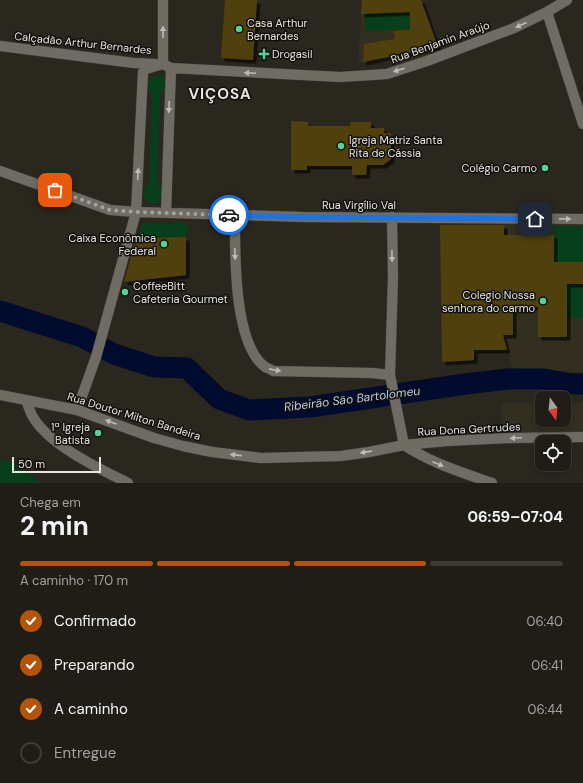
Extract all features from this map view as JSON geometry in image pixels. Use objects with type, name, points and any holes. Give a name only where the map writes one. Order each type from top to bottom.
[{"type":"street","points":[[163,0],[167,66],[166,213]]},
{"type":"street","name":"Rua Benjamin Araújo","points":[[167,66],[288,75],[340,77],[387,74],[427,61],[514,28],[547,12],[567,0]]},
{"type":"street","points":[[547,12],[583,124]]},
{"type":"street","name":"Calçadão Arthur Bernardes","points":[[0,46],[167,66]]},
{"type":"street","points":[[77,410],[96,357],[136,212],[143,72],[146,69],[167,66]]},
{"type":"street","name":"Rua Virgílio Val","points":[[0,171],[110,210],[235,215],[583,219]]},
{"type":"street","points":[[235,215],[236,274],[239,308],[243,328],[253,351],[265,367],[274,371],[372,373],[390,375]]},
{"type":"street","points":[[392,217],[393,277],[390,375],[404,445],[435,463],[492,483]]},
{"type":"street","name":"Rua Doutor Milton Bandeira","points":[[0,394],[77,410],[154,438],[212,452],[262,458],[341,456],[404,445]]},
{"type":"street","points":[[26,400],[32,416],[49,436],[96,467],[128,483]]},
{"type":"street","name":"Rua Dona Gertrudes","points":[[404,445],[512,438],[583,437]]},
{"type":"shaded area","points":[[362,0],[421,0],[440,51],[406,63],[358,62]]},
{"type":"shaded area","name":"Colegio Nossa senhora do carmo","points":[[583,220],[583,372],[530,370],[512,367],[503,335],[504,223]]},
{"type":"shaded area","points":[[571,402],[583,402],[583,441],[571,441],[571,435],[535,435],[535,443],[503,444],[501,403],[535,403],[535,427],[571,427]]},
{"type":"green space","points":[[409,13],[410,29],[365,31],[365,14]]},
{"type":"green space","points":[[158,75],[164,78],[165,81],[164,90],[160,96],[157,183],[162,189],[162,198],[158,203],[151,204],[144,199],[144,190],[149,183],[152,96],[149,89],[149,83],[151,78]]},
{"type":"green space","points":[[143,223],[188,223],[186,237],[151,238],[139,240],[135,243]]},
{"type":"green space","points":[[554,226],[583,226],[583,262],[554,262]]},
{"type":"green space","points":[[567,284],[583,284],[583,318],[567,318]]},
{"type":"green space","points":[[0,459],[14,463],[40,483],[0,483]]},
{"type":"building","name":"Casa Arthur Bernardes","points":[[225,0],[257,0],[253,60],[221,58]]},
{"type":"building","points":[[362,0],[421,0],[438,47],[363,62],[364,44],[395,39],[394,31],[410,30],[410,12],[361,14]]},
{"type":"building","name":"Igreja Matriz Santa Rita de Cássia","points":[[291,121],[308,122],[308,126],[350,126],[350,122],[371,122],[371,128],[384,128],[384,133],[391,133],[391,159],[383,165],[367,165],[366,175],[352,175],[352,166],[307,166],[307,170],[291,170]]},
{"type":"building","points":[[440,225],[504,225],[504,235],[554,235],[554,262],[583,262],[583,284],[567,284],[567,337],[538,337],[538,307],[513,307],[513,335],[503,335],[507,350],[474,350],[474,360],[442,362]]},
{"type":"building","points":[[186,237],[186,275],[124,282],[134,245],[138,240],[146,238]]},
{"type":"waterway","name":"Ribeirão São Bartolomeu","points":[[0,311],[82,337],[114,354],[154,367],[187,368],[219,399],[249,410],[310,407],[508,379],[544,379],[572,384],[583,384]]},
{"type":"way so far","points":[[55,190],[110,210],[229,215]]},
{"type":"place","name":"Casa Arthur Bernardes","points":[[239,29]]},
{"type":"place","name":"Drogasil","points":[[264,54]]},
{"type":"place","name":"Igreja Matriz Santa Rita de Cássia","points":[[341,146]]},
{"type":"place","name":"Colégio Carmo","points":[[545,168]]},
{"type":"place","name":"Caixa Econômica Federal","points":[[164,244]]},
{"type":"place","name":"CoffeeBitt Cafeteria Gourmet","points":[[125,292]]},
{"type":"place","name":"Colegio Nossa senhora do carmo","points":[[543,301]]},
{"type":"place","name":"1ª Igreja Batista","points":[[98,433]]},
{"type":"district","name":"VIÇOSA","points":[[220,94]]},
{"type":"route","points":[[229,215],[535,219]]}]
